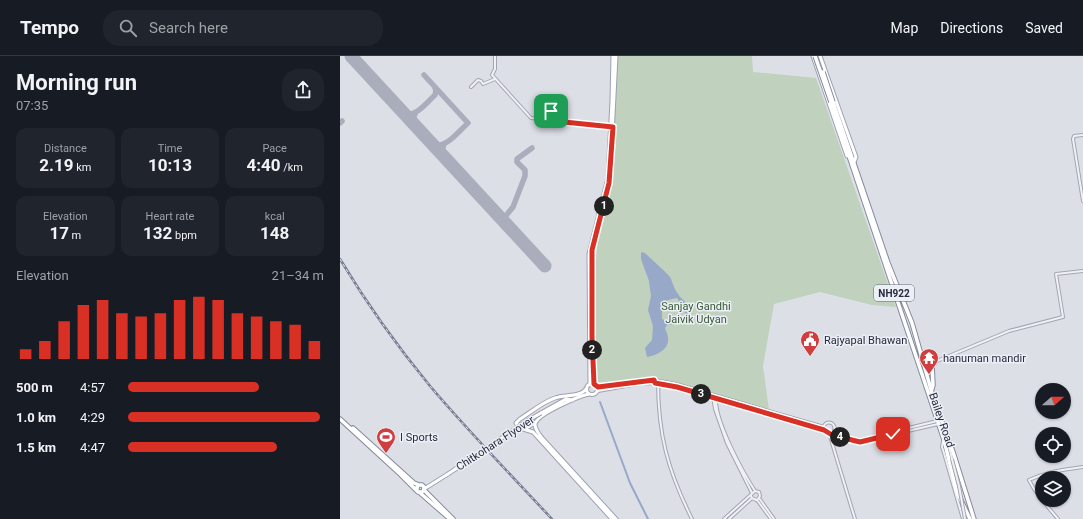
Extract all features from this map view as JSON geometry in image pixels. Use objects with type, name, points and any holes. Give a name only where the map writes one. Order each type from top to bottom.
[{"type":"highway","name":"NH922","points":[[817,56],[853,163]]},
{"type":"highway","name":"Bailey Road","points":[[853,163],[897,288],[912,323],[924,366],[974,519]]},
{"type":"highway","name":"Bailey Road","points":[[853,163],[944,440],[957,492],[970,519]]},
{"type":"highway","points":[[897,288],[908,318],[907,319],[905,319],[900,308]]},
{"type":"highway","points":[[913,348],[908,328],[909,326],[919,350]]},
{"type":"highway","points":[[932,365],[932,390]]},
{"type":"highway","points":[[340,418],[414,483],[423,486],[424,490],[454,519]]},
{"type":"highway","points":[[340,418],[450,519]]},
{"type":"highway","points":[[418,491],[417,487],[419,485]]},
{"type":"highway","points":[[418,491],[422,492],[424,490]]},
{"type":"main road","points":[[612,56],[613,101]]},
{"type":"main road","points":[[525,429],[552,410],[589,394],[594,395],[598,389],[594,384],[592,360],[592,250],[609,183],[616,56]]},
{"type":"main road","points":[[817,56],[823,63],[856,158],[853,163],[849,162],[816,65],[817,56]]},
{"type":"main road","points":[[816,65],[823,63]]},
{"type":"main road","points":[[590,385],[590,254],[608,178],[612,127]]},
{"type":"main road","points":[[568,398],[584,392],[590,385],[594,384]]},
{"type":"main road","points":[[587,388],[589,394]]},
{"type":"main road","points":[[573,400],[560,396],[552,399],[516,423],[518,426],[533,432],[612,519]]},
{"type":"main road","name":"Chitkohara Flyover","points":[[424,490],[527,421],[568,398]]},
{"type":"main road","points":[[536,422],[537,432],[616,519]]},
{"type":"street","points":[[495,56],[495,69],[492,74],[531,118],[540,119],[551,111],[564,122],[612,127]]},
{"type":"street","points":[[471,87],[478,80],[482,81],[483,84],[495,78]]},
{"type":"street","points":[[1083,135],[1074,136],[1073,139],[1083,201]]},
{"type":"street","points":[[924,366],[932,365],[937,361],[1009,331],[1063,317],[1056,274],[1083,270]]},
{"type":"street","points":[[924,366],[933,360],[937,361]]},
{"type":"street","points":[[654,381],[658,390]]},
{"type":"street","points":[[598,389],[658,381],[824,430],[832,435],[860,442],[937,422]]},
{"type":"street","points":[[658,381],[661,431],[666,455],[682,499],[692,519]]},
{"type":"street","points":[[658,390],[662,382]]},
{"type":"street","points":[[714,397],[824,427]]},
{"type":"street","points":[[714,397],[717,410],[731,447],[752,495],[758,499],[774,519]]},
{"type":"street","points":[[824,430],[825,423],[830,422],[834,424],[835,428],[841,435],[860,440],[937,422]]},
{"type":"street","points":[[830,433],[835,428]]},
{"type":"street","points":[[830,433],[855,519]]},
{"type":"street","points":[[944,440],[942,447],[964,519]]},
{"type":"street","points":[[950,443],[949,448],[959,486],[964,519]]},
{"type":"street","points":[[1054,471],[1083,467]]},
{"type":"street","points":[[1035,477],[1029,480],[1035,490]]},
{"type":"street","points":[[724,519],[752,495],[759,493],[758,499],[771,519]]},
{"type":"street","points":[[729,519],[752,495]]},
{"type":"street","points":[[1048,507],[1058,519]]},
{"type":"green space","name":"Sanjay Gandhi Jaivik Udyan","points":[[615,56],[752,56],[753,72],[816,78],[896,307],[872,305],[820,292],[774,304],[763,366],[769,410],[649,378],[602,386],[594,380],[595,272],[598,237],[612,172]]},
{"type":"water","points":[[641,252],[645,253],[670,277],[680,297],[686,303],[689,313],[685,320],[667,325],[665,328],[668,342],[665,349],[647,357],[645,348],[652,340],[653,326],[648,310],[651,296],[649,281],[641,259]],"holes":[[[677,298],[684,309],[686,317],[670,322],[662,319],[662,303],[668,300]]]},
{"type":"waterway","points":[[600,402],[630,483],[648,519]]},
{"type":"taxiway","points":[[424,75],[468,123],[448,142],[433,145]]},
{"type":"taxiway","points":[[404,113],[413,113],[421,108],[435,95],[435,88]]},
{"type":"taxiway","points":[[413,123],[415,114]]},
{"type":"taxiway","points":[[443,156],[442,151],[444,144]]},
{"type":"taxiway","points":[[500,218],[504,218],[513,207],[525,176],[525,170],[517,162],[517,159],[532,148]]},
{"type":"runway","points":[[351,56],[545,266]]},
{"type":"railway","points":[[340,259],[383,324],[430,386],[475,437],[552,519]]},
{"type":"place","name":"Rajyapal Bhawan","points":[[810,357]]},
{"type":"place","name":"hanuman mandir","points":[[929,375]]},
{"type":"place","name":"I Sports","points":[[386,454]]},
{"type":"route","points":[[551,111],[559,119],[570,124],[613,127],[609,183],[592,250],[592,337],[594,384],[596,386],[598,387],[654,380],[655,383],[667,384],[738,404],[824,430],[832,435],[854,441],[867,441],[893,434]]}]
